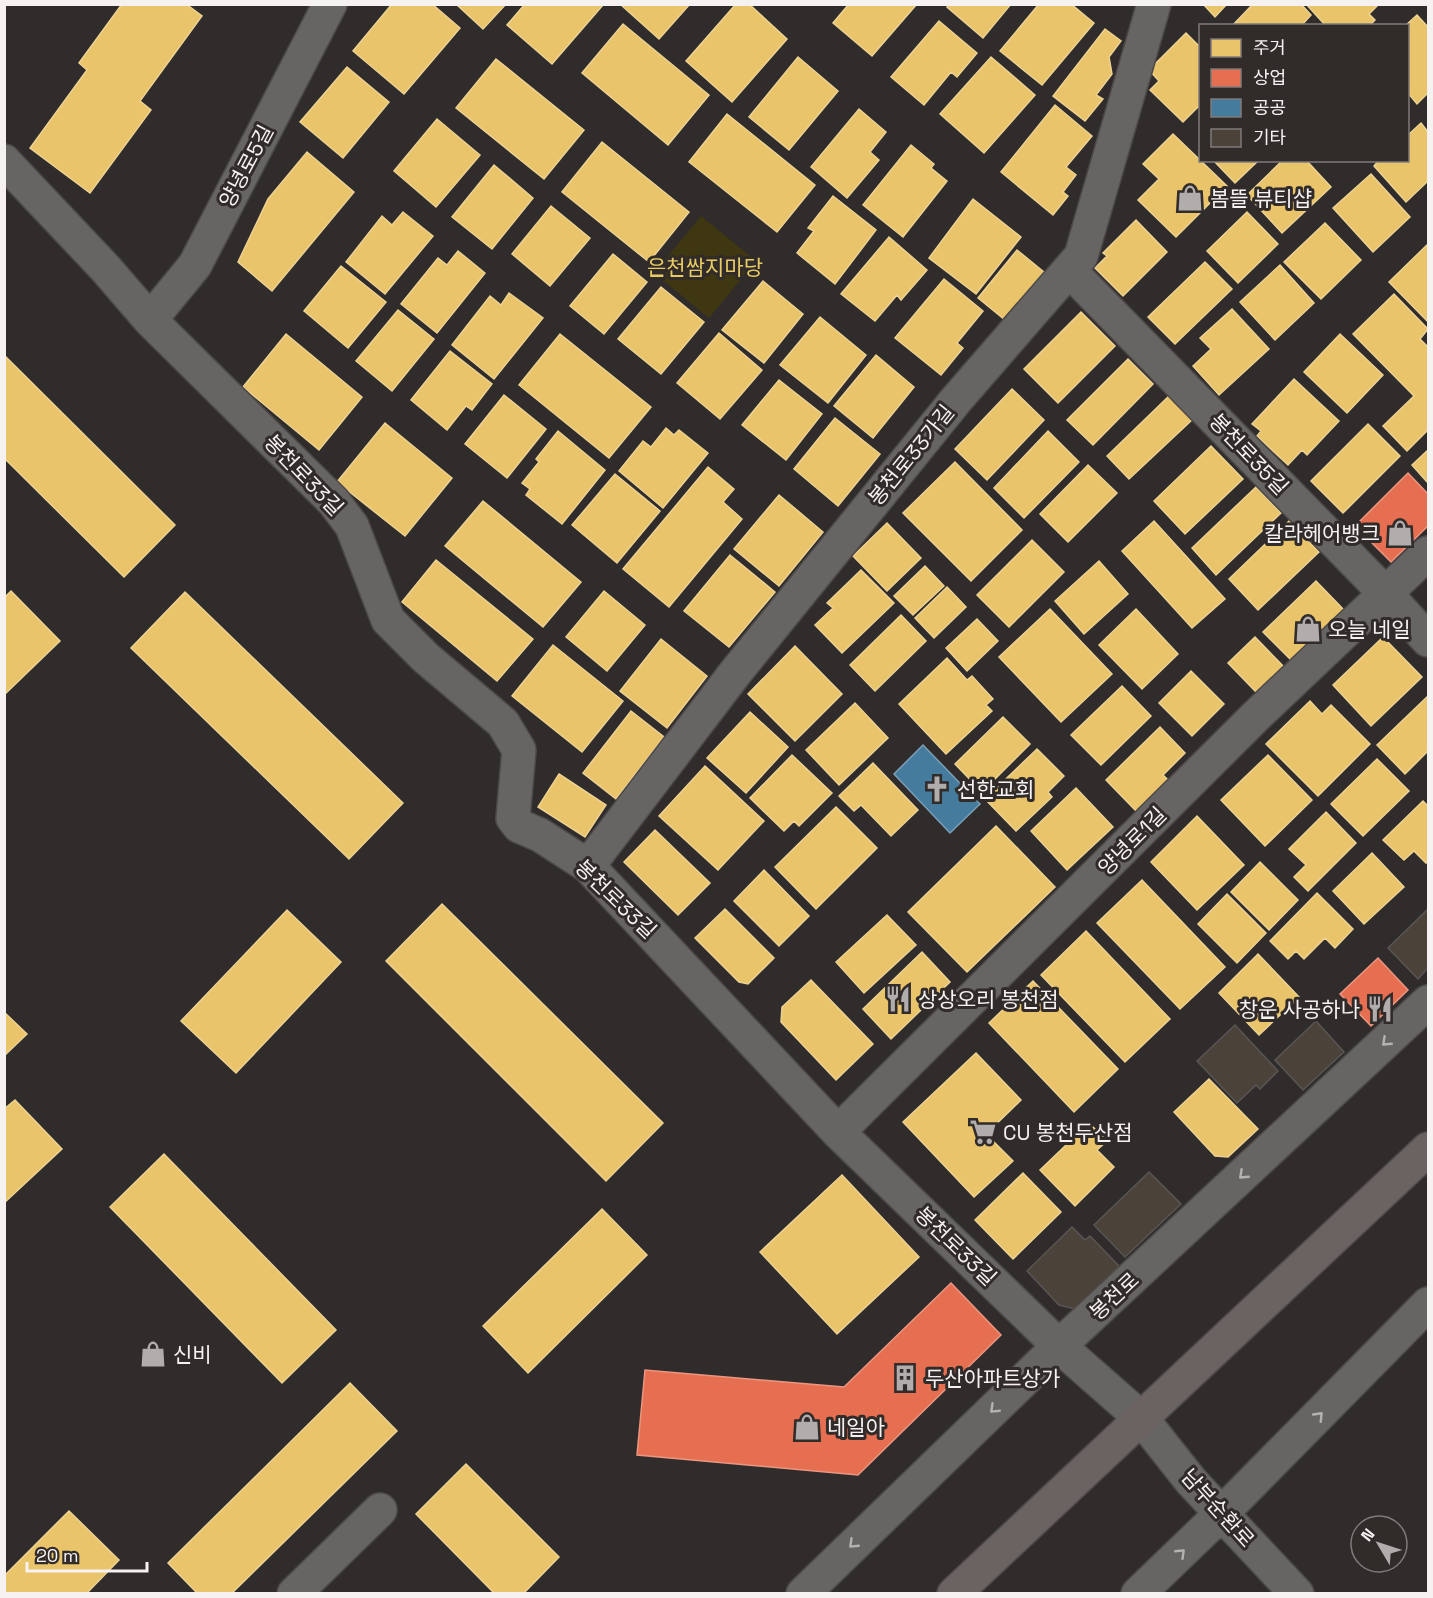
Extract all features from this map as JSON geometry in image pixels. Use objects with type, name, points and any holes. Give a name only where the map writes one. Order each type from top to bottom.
[{"type":"main road","points":[[954,1593],[1428,1149]]},
{"type":"street","name":"양녕로5길","points":[[150,320],[195,265],[330,4]]},
{"type":"street","name":"봉천로33가길","points":[[588,866],[735,673],[956,400],[1081,256],[1154,4]]},
{"type":"street","name":"봉천로33길","points":[[4,161],[106,269],[150,320],[334,502],[352,526],[388,620],[426,658],[503,723],[519,750],[513,818],[519,826],[540,834],[588,866],[838,1132],[1059,1346],[1142,1419]]},
{"type":"street","name":"봉천로35길","points":[[1069,270],[1386,594],[1428,640]]},
{"type":"street","name":"양녕로1길","points":[[838,1132],[1256,716],[1428,553]]},
{"type":"street","name":"봉천로","points":[[803,1593],[1059,1346],[1428,1002]]},
{"type":"street","points":[[1138,1593],[1221,1514],[1428,1304]]},
{"type":"street","name":"남부순환로","points":[[1142,1419],[1191,1481],[1297,1593]]},
{"type":"street","points":[[294,1593],[380,1510]]},
{"type":"green space","name":"은천쌈지마당","points":[[701,216],[756,261],[709,318],[654,273]]},
{"type":"building: 주거","points":[[122,4],[186,4],[202,16],[140,101],[151,110],[90,193],[30,148],[87,70],[79,63]]},
{"type":"building: 주거","points":[[392,4],[432,4],[460,28],[404,94],[353,51]]},
{"type":"building: 주거","points":[[456,4],[506,4],[483,29]]},
{"type":"building: 주거","points":[[525,4],[603,5],[552,64],[507,25]]},
{"type":"building: 주거","points":[[620,4],[690,4],[659,39]]},
{"type":"building: 주거","points":[[736,4],[749,4],[787,39],[732,102],[686,61]]},
{"type":"building: 주거","points":[[849,4],[917,4],[872,56],[833,23]]},
{"type":"building: 주거","points":[[949,4],[1011,4],[983,38],[947,7]]},
{"type":"building: 주거","points":[[1039,4],[1071,4],[1094,23],[1042,85],[1000,51]]},
{"type":"building: 주거","points":[[1203,4],[1227,4],[1215,17]]},
{"type":"building: 주거","points":[[1253,4],[1301,4],[1311,15],[1303,24],[1234,24]]},
{"type":"building: 주거","points":[[1306,4],[1379,4],[1369,14],[1375,20],[1371,24],[1324,24]]},
{"type":"building: 주거","points":[[1417,15],[1428,27],[1428,93],[1417,104],[1409,94],[1409,24],[1407,24]]},
{"type":"building: 주거","points":[[939,21],[977,53],[957,77],[951,72],[924,105],[891,77]]},
{"type":"building: 주거","points":[[623,24],[709,95],[668,145],[582,73]]},
{"type":"building: 주거","points":[[1105,29],[1121,41],[1109,57],[1112,74],[1096,95],[1103,99],[1085,121],[1053,96]]},
{"type":"building: 주거","points":[[1186,33],[1199,46],[1199,106],[1183,122],[1150,90],[1159,81],[1149,70]]},
{"type":"building: 주거","points":[[798,57],[838,91],[789,150],[749,117]]},
{"type":"building: 주거","points":[[991,57],[1035,95],[984,153],[940,114]]},
{"type":"building: 주거","points":[[496,59],[584,130],[544,179],[456,108]]},
{"type":"building: 주거","points":[[347,67],[389,102],[343,158],[300,122]]},
{"type":"building: 주거","points":[[1055,105],[1092,136],[1066,167],[1076,175],[1063,192],[1068,196],[1053,215],[1001,172]]},
{"type":"building: 주거","points":[[859,109],[886,132],[870,152],[879,160],[847,198],[811,167]]},
{"type":"building: 주거","points":[[727,114],[815,185],[777,232],[689,162]]},
{"type":"building: 주거","points":[[437,119],[480,155],[436,207],[394,171]]},
{"type":"building: 주거","points":[[1421,123],[1428,132],[1428,181],[1406,202],[1374,166],[1377,162],[1409,162],[1409,134]]},
{"type":"building: 주거","points":[[1173,134],[1199,159],[1199,162],[1202,162],[1227,186],[1176,237],[1138,200],[1159,179],[1143,164]]},
{"type":"building: 주거","points":[[602,142],[689,212],[649,262],[562,192]]},
{"type":"building: 주거","points":[[911,145],[934,164],[931,168],[947,181],[903,237],[863,205]]},
{"type":"building: 주거","points":[[307,152],[354,192],[272,291],[238,262],[268,199]]},
{"type":"building: 주거","points":[[1215,162],[1257,162],[1235,183]]},
{"type":"building: 주거","points":[[1281,162],[1308,162],[1331,187],[1282,233],[1247,195]]},
{"type":"building: 주거","points":[[494,165],[533,198],[492,249],[452,217]]},
{"type":"building: 주거","points":[[1371,174],[1410,217],[1373,252],[1333,208]]},
{"type":"building: 주거","points":[[833,196],[876,230],[835,284],[797,253],[814,231],[808,228]]},
{"type":"building: 주거","points":[[973,199],[1021,237],[976,294],[929,258]]},
{"type":"building: 주거","points":[[551,206],[590,238],[550,286],[512,254]]},
{"type":"building: 주거","points":[[403,212],[433,236],[385,294],[346,262],[382,216],[392,225]]},
{"type":"building: 주거","points":[[1247,212],[1278,244],[1238,283],[1207,251]]},
{"type":"building: 주거","points":[[1136,220],[1167,252],[1123,296],[1095,268],[1107,256],[1103,253]]},
{"type":"building: 주거","points":[[1325,223],[1361,260],[1321,299],[1284,262]]},
{"type":"building: 주거","points":[[889,237],[927,270],[901,300],[897,295],[875,321],[841,294]]},
{"type":"building: 주거","points":[[1428,244],[1428,322],[1389,282]]},
{"type":"building: 주거","points":[[1017,250],[1044,272],[1005,320],[978,298]]},
{"type":"building: 주거","points":[[458,251],[485,273],[437,333],[401,304],[438,258],[447,265]]},
{"type":"building: 주거","points":[[613,254],[647,282],[604,334],[570,306]]},
{"type":"building: 주거","points":[[1205,262],[1232,289],[1175,344],[1148,317]]},
{"type":"building: 주거","points":[[1280,265],[1314,303],[1275,340],[1240,302]]},
{"type":"building: 주거","points":[[341,266],[386,302],[348,348],[304,311]]},
{"type":"building: 주거","points":[[944,279],[983,311],[957,343],[963,348],[941,375],[895,338]]},
{"type":"building: 주거","points":[[763,281],[803,314],[764,363],[722,330]]},
{"type":"building: 주거","points":[[661,287],[704,322],[661,374],[618,339]]},
{"type":"building: 주거","points":[[509,293],[543,318],[494,379],[452,345],[490,296],[501,305]]},
{"type":"building: 주거","points":[[1394,294],[1428,329],[1420,339],[1428,347],[1428,430],[1407,451],[1383,426],[1414,396],[1353,334]]},
{"type":"building: 주거","points":[[1232,309],[1269,349],[1219,395],[1193,366],[1211,349],[1200,338]]},
{"type":"building: 주거","points":[[398,310],[434,339],[392,391],[356,361]]},
{"type":"building: 주거","points":[[1081,312],[1115,346],[1058,403],[1024,369]]},
{"type":"building: 주거","points":[[820,317],[866,355],[828,403],[780,365]]},
{"type":"building: 주거","points":[[719,333],[762,370],[720,419],[677,383]]},
{"type":"building: 주거","points":[[286,334],[362,397],[319,450],[243,387]]},
{"type":"building: 주거","points":[[560,334],[651,407],[609,458],[519,385]]},
{"type":"building: 주거","points":[[1340,334],[1383,375],[1347,413],[1304,372]]},
{"type":"building: 주거","points":[[450,351],[492,384],[472,410],[466,406],[447,430],[411,400]]},
{"type":"building: 주거","points":[[4,355],[175,525],[124,577],[4,458]]},
{"type":"building: 주거","points":[[876,355],[914,387],[873,438],[834,406]]},
{"type":"building: 주거","points":[[1128,359],[1153,384],[1093,445],[1067,420]]},
{"type":"building: 주거","points":[[1294,379],[1339,421],[1307,455],[1302,450],[1288,465],[1257,436],[1261,431],[1252,424]]},
{"type":"building: 주거","points":[[779,380],[822,414],[786,460],[742,425]]},
{"type":"building: 주거","points":[[1012,389],[1044,420],[987,480],[955,449]]},
{"type":"building: 주거","points":[[504,395],[546,429],[507,478],[465,444]]},
{"type":"building: 주거","points":[[1170,395],[1193,419],[1129,479],[1107,456]]},
{"type":"building: 주거","points":[[835,418],[880,454],[838,506],[794,469]]},
{"type":"building: 주거","points":[[385,423],[452,478],[405,536],[337,482]]},
{"type":"building: 주거","points":[[1368,424],[1400,456],[1343,513],[1311,481]]},
{"type":"building: 주거","points":[[666,428],[674,435],[679,430],[708,453],[663,508],[619,471],[643,441],[651,447]]},
{"type":"building: 주거","points":[[558,431],[605,470],[562,524],[526,495],[530,489],[522,483],[539,462],[536,459]]},
{"type":"building: 주거","points":[[1048,431],[1079,462],[1024,518],[994,488]]},
{"type":"building: 주거","points":[[1211,446],[1243,479],[1185,534],[1154,501]]},
{"type":"building: 주거","points":[[1428,450],[1428,483],[1412,465]]},
{"type":"building: 주거","points":[[955,462],[1022,530],[971,581],[903,513]]},
{"type":"building: 주거","points":[[1088,465],[1117,493],[1068,542],[1040,514]]},
{"type":"building: 주거","points":[[708,467],[734,489],[723,502],[742,519],[669,607],[623,569]]},
{"type":"building: 주거","points":[[615,474],[660,511],[617,563],[572,525]]},
{"type":"building: 주거","points":[[1256,487],[1281,513],[1216,575],[1192,548]]},
{"type":"building: 주거","points":[[779,495],[823,532],[779,586],[734,549]]},
{"type":"building: 주거","points":[[483,501],[581,582],[543,627],[445,546]]},
{"type":"building: 주거","points":[[1154,521],[1225,599],[1192,628],[1122,551]]},
{"type":"building: 주거","points":[[1289,521],[1319,552],[1258,610],[1229,579]]},
{"type":"building: 주거","points":[[887,523],[921,558],[887,591],[853,556]]},
{"type":"building: 주거","points":[[1032,540],[1064,572],[1009,627],[977,595]]},
{"type":"building: 주거","points":[[730,555],[775,592],[729,647],[684,611]]},
{"type":"building: 주거","points":[[436,560],[533,639],[497,681],[402,602]]},
{"type":"building: 주거","points":[[1099,561],[1128,594],[1084,634],[1055,601]]},
{"type":"building: 주거","points":[[925,566],[944,586],[913,615],[894,596]]},
{"type":"building: 주거","points":[[861,570],[894,603],[842,653],[815,625],[833,608],[827,603]]},
{"type":"building: 주거","points":[[1316,581],[1344,610],[1292,661],[1263,632]]},
{"type":"building: 주거","points":[[947,587],[966,607],[934,638],[915,618]]},
{"type":"building: 주거","points":[[11,591],[60,641],[4,695],[4,598]]},
{"type":"building: 주거","points":[[604,591],[645,625],[607,671],[566,637]]},
{"type":"building: 주거","points":[[185,592],[403,803],[349,859],[131,648]]},
{"type":"building: 주거","points":[[1050,609],[1112,674],[1061,722],[999,657]]},
{"type":"building: 주거","points":[[1136,609],[1178,654],[1142,689],[1099,645]]},
{"type":"building: 주거","points":[[901,615],[926,641],[875,691],[850,665]]},
{"type":"building: 주거","points":[[977,619],[998,641],[967,671],[946,648]]},
{"type":"building: 주거","points":[[1255,637],[1284,667],[1256,692],[1228,663]]},
{"type":"building: 주거","points":[[1383,637],[1422,677],[1371,726],[1333,685]]},
{"type":"building: 주거","points":[[661,639],[707,676],[667,728],[620,691]]},
{"type":"building: 주거","points":[[553,645],[623,701],[582,752],[512,696]]},
{"type":"building: 주거","points":[[795,646],[842,694],[795,741],[748,694]]},
{"type":"building: 주거","points":[[947,658],[967,680],[972,676],[993,699],[986,705],[992,711],[946,754],[899,704]]},
{"type":"building: 주거","points":[[1191,671],[1224,704],[1192,736],[1159,703]]},
{"type":"building: 주거","points":[[1122,686],[1151,716],[1101,765],[1071,735]]},
{"type":"building: 주거","points":[[1428,696],[1428,751],[1405,774],[1377,745]]},
{"type":"building: 주거","points":[[1310,701],[1322,714],[1331,705],[1370,744],[1318,796],[1266,744]]},
{"type":"building: 주거","points":[[855,703],[888,738],[839,785],[806,750]]},
{"type":"building: 주거","points":[[631,711],[664,737],[616,799],[583,773]]},
{"type":"building: 주거","points":[[750,712],[788,747],[746,793],[707,758]]},
{"type":"building: 주거","points":[[1003,717],[1030,744],[982,792],[955,764]]},
{"type":"building: 주거","points":[[1160,727],[1185,753],[1163,775],[1169,781],[1137,812],[1106,780]]},
{"type":"building: 주거","points":[[1037,749],[1064,776],[1048,792],[1052,797],[1016,831],[985,799]]},
{"type":"building: 주거","points":[[792,755],[832,793],[799,826],[794,821],[784,831],[750,798]]},
{"type":"building: 주거","points":[[1268,755],[1312,800],[1265,846],[1221,800]]},
{"type":"building: 주거","points":[[1377,759],[1409,791],[1363,836],[1331,804]]},
{"type":"building: 주거","points":[[873,763],[918,810],[891,836],[861,805],[854,811],[839,796]]},
{"type":"building: 주거","points":[[705,766],[764,821],[718,870],[659,816]]},
{"type":"building: 주거","points":[[559,774],[606,805],[585,837],[538,807]]},
{"type":"building: 주거","points":[[1076,788],[1113,827],[1067,870],[1031,831]]},
{"type":"building: 주거","points":[[1423,801],[1428,806],[1428,860],[1426,863],[1414,851],[1404,860],[1383,840]]},
{"type":"building: 주거","points":[[836,807],[877,848],[816,909],[775,867]]},
{"type":"building: 주거","points":[[1326,812],[1356,843],[1308,891],[1294,877],[1306,865],[1289,849]]},
{"type":"building: 주거","points":[[1197,816],[1244,865],[1197,910],[1151,862]]},
{"type":"building: 주거","points":[[996,826],[1055,887],[967,972],[908,912]]},
{"type":"building: 주거","points":[[655,830],[710,883],[678,915],[624,862]]},
{"type":"building: 주거","points":[[1372,853],[1404,887],[1364,924],[1333,891]]},
{"type":"building: 주거","points":[[1260,862],[1298,900],[1269,930],[1231,892]]},
{"type":"building: 주거","points":[[764,870],[809,916],[779,946],[734,901]]},
{"type":"building: 주거","points":[[1142,880],[1225,967],[1180,1009],[1097,923]]},
{"type":"building: 주거","points":[[1317,893],[1353,929],[1335,948],[1325,938],[1304,959],[1296,951],[1288,959],[1270,941]]},
{"type":"building: 주거","points":[[1227,894],[1266,933],[1237,963],[1198,924]]},
{"type":"building: 주거","points":[[442,904],[663,1123],[606,1181],[386,961]]},
{"type":"building: 주거","points":[[725,909],[774,958],[748,984],[739,982],[695,938]]},
{"type":"building: 주거","points":[[287,910],[341,962],[236,1073],[181,1021]]},
{"type":"building: 주거","points":[[887,915],[916,945],[864,993],[836,962]]},
{"type":"building: 주거","points":[[1086,931],[1170,1019],[1125,1062],[1041,975]]},
{"type":"building: 주거","points":[[922,952],[950,982],[891,1039],[863,1009]]},
{"type":"building: 주거","points":[[1258,954],[1299,997],[1259,1035],[1219,993]]},
{"type":"building: 주거","points":[[811,980],[873,1044],[836,1080],[781,1022],[782,1007]]},
{"type":"building: 주거","points":[[1033,981],[1118,1069],[1074,1112],[989,1023]]},
{"type":"building: 주거","points":[[4,1012],[27,1034],[4,1056]]},
{"type":"building: 주거","points":[[976,1053],[1021,1100],[986,1134],[1013,1161],[974,1197],[903,1122]]},
{"type":"building: 주거","points":[[1209,1079],[1258,1129],[1228,1157],[1215,1156],[1174,1112]]},
{"type":"building: 주거","points":[[15,1100],[62,1149],[4,1203],[4,1109]]},
{"type":"building: 주거","points":[[1089,1123],[1107,1141],[1097,1150],[1114,1167],[1075,1206],[1040,1170]]},
{"type":"building: 주거","points":[[164,1154],[336,1330],[282,1383],[110,1207]]},
{"type":"building: 주거","points":[[1023,1173],[1061,1212],[1013,1259],[975,1220]]},
{"type":"building: 주거","points":[[842,1175],[919,1257],[837,1334],[760,1252]]},
{"type":"building: 주거","points":[[602,1209],[647,1255],[528,1373],[483,1326]]},
{"type":"building: 주거","points":[[350,1383],[397,1431],[231,1594],[198,1594],[168,1563]]},
{"type":"building: 주거","points":[[466,1464],[559,1557],[523,1594],[495,1594],[416,1514]]},
{"type":"building: 주거","points":[[69,1511],[119,1560],[86,1594],[4,1594],[4,1576]]},
{"type":"building: 상업","points":[[1408,473],[1428,494],[1428,526],[1391,562],[1355,526]]},
{"type":"building: 상업","points":[[1378,958],[1408,990],[1371,1026],[1340,994]]},
{"type":"building: 상업","name":"두산아파트상가","points":[[951,1283],[1001,1335],[858,1475],[637,1455],[645,1370],[844,1387]]},
{"type":"building: 공공","name":"선한교회","points":[[923,745],[980,804],[950,833],[894,774]]},
{"type":"building: 기타","points":[[1428,909],[1428,968],[1418,979],[1388,948]]},
{"type":"building: 기타","points":[[1316,1021],[1344,1052],[1303,1090],[1275,1060]]},
{"type":"building: 기타","points":[[1235,1025],[1278,1071],[1260,1089],[1256,1085],[1237,1103],[1197,1061]]},
{"type":"building: 기타","points":[[1149,1172],[1181,1204],[1125,1257],[1094,1225]]},
{"type":"building: 기타","points":[[1072,1227],[1085,1240],[1090,1236],[1119,1266],[1075,1309],[1059,1305],[1027,1271]]},
{"type":"place","name":"봄뜰 뷰티샵","points":[[1190,198]]},
{"type":"place","name":"칼라헤어뱅크","points":[[1400,533]]},
{"type":"place","name":"오늘 네일","points":[[1308,629]]},
{"type":"place","name":"선한교회","points":[[937,789]]},
{"type":"place","name":"상상오리 봉천점","points":[[898,999]]},
{"type":"place","name":"창운 사공하나","points":[[1380,1009]]},
{"type":"place","name":"CU 봉천두산점","points":[[983,1132]]},
{"type":"place","name":"신비","points":[[153,1354]]},
{"type":"place","name":"두산아파트상가","points":[[905,1378]]},
{"type":"place","name":"네일아","points":[[807,1427]]}]
